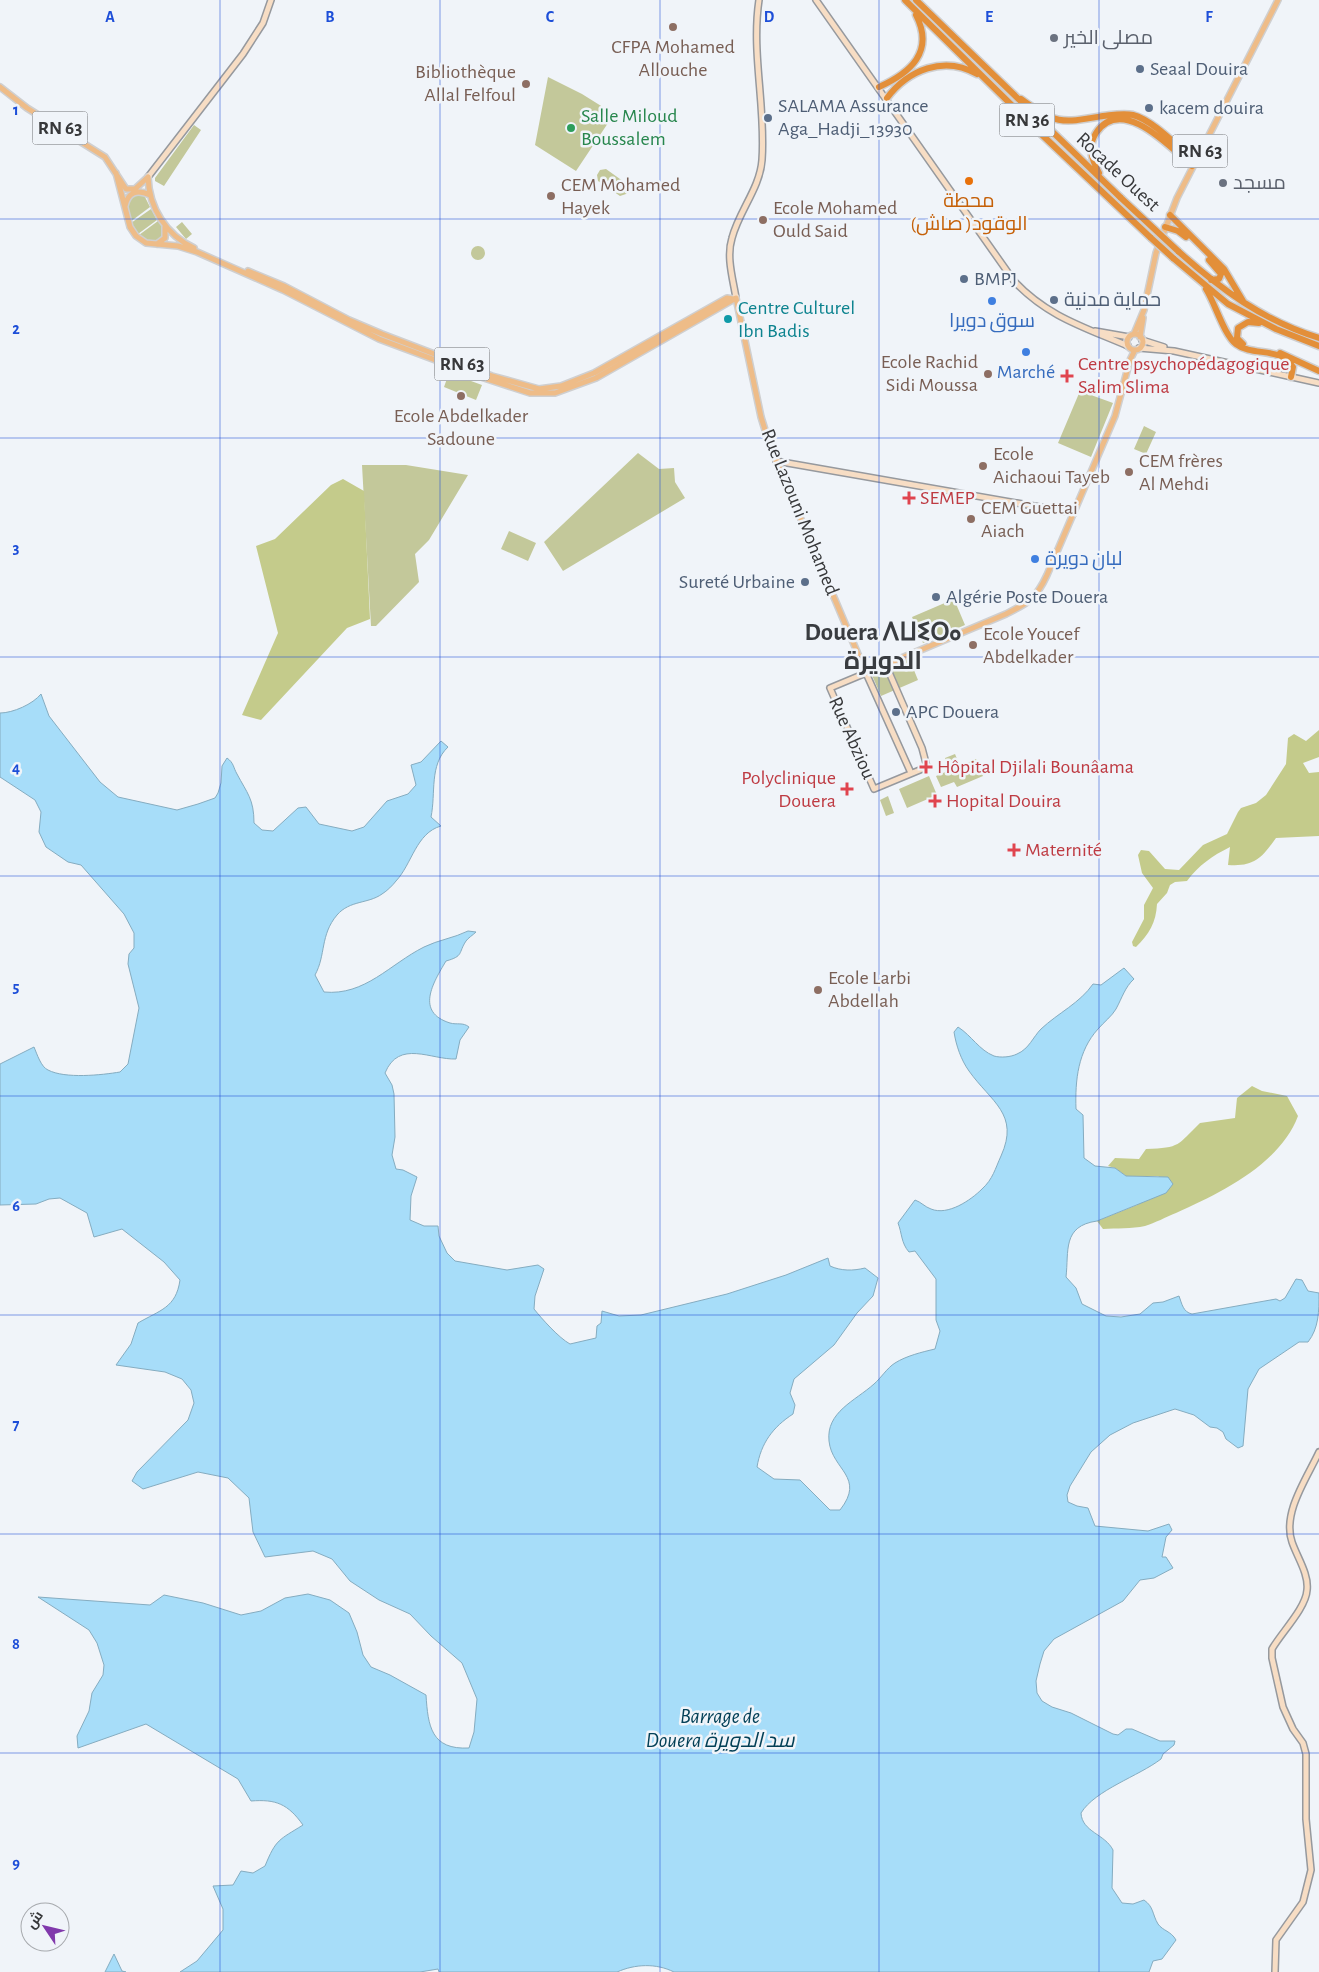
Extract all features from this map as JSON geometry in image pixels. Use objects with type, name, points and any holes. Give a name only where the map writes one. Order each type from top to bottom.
[{"type":"highway","name":"Rocade Ouest","points":[[905,0],[1151,238],[1201,282]]},
{"type":"highway","name":"Rocade Ouest","points":[[916,0],[995,79],[1211,280],[1245,304],[1283,325],[1319,338]]},
{"type":"highway","points":[[878,87],[908,70],[920,52],[922,33],[913,9]]},
{"type":"highway","points":[[887,98],[898,84],[908,76],[933,66],[949,65],[963,68],[987,80]]},
{"type":"highway","points":[[995,79],[1040,113],[1054,119],[1070,122],[1118,114],[1137,116],[1187,155],[1193,164]]},
{"type":"highway","points":[[1109,186],[1094,163],[1091,148],[1093,139],[1100,128],[1114,121],[1127,120],[1140,124],[1193,164]]},
{"type":"highway","points":[[1187,155],[1198,154]]},
{"type":"highway","points":[[1170,215],[1224,269],[1245,304]]},
{"type":"highway","points":[[1165,227],[1182,232],[1219,270],[1220,278],[1211,280]]},
{"type":"highway","points":[[1201,282],[1228,304],[1271,327],[1319,346]]},
{"type":"highway","points":[[1201,282],[1216,305],[1230,337],[1236,344],[1248,349],[1285,354]]},
{"type":"highway","points":[[1271,327],[1248,322],[1238,328],[1236,335],[1243,344],[1285,354],[1319,371]]},
{"type":"highway","points":[[1274,354],[1292,364],[1291,377]]},
{"type":"main road","points":[[124,207],[128,196],[148,177],[243,54],[263,23],[271,0]]},
{"type":"main road","points":[[152,245],[178,246],[197,252],[282,290],[372,336],[513,388],[530,393],[555,393],[575,387],[618,367],[735,299],[730,248],[732,236],[750,199],[762,163],[757,53],[759,0]]},
{"type":"main road","points":[[816,0],[887,98],[1014,281],[1032,299],[1050,312],[1090,331],[1133,348],[1174,351],[1319,383]]},
{"type":"main road","name":"RN 63","points":[[1144,310],[1155,258],[1170,215],[1198,154],[1278,0]]},
{"type":"main road","points":[[873,79],[888,83]]},
{"type":"main road","name":"RN 63","points":[[0,87],[31,110],[93,148],[108,161],[116,173],[124,207],[133,231],[141,240],[152,245]]},
{"type":"main road","points":[[116,173],[124,187],[150,195]]},
{"type":"main road","points":[[148,177],[150,195],[163,222],[165,238],[160,243],[152,245]]},
{"type":"main road","name":"RN 63","points":[[163,222],[176,238],[189,246],[284,286],[349,320],[492,376],[539,389],[561,386],[580,379],[649,344],[727,298],[735,299]]},
{"type":"main road","name":"Rue Lazouni Mohamed","points":[[735,299],[761,417],[776,461],[866,673],[912,773]]},
{"type":"main road","points":[[1133,348],[1141,338],[1144,310]]},
{"type":"main road","points":[[866,673],[885,663],[1006,614],[1031,601],[1042,586],[1115,416],[1133,348],[1131,336],[1144,310]]},
{"type":"main road","points":[[1090,331],[1141,338],[1174,351]]},
{"type":"main road","points":[[776,461],[1074,514]]},
{"type":"main road","points":[[885,663],[922,748],[927,767],[912,773]]},
{"type":"main road","name":"Rue Abziou","points":[[866,673],[830,688],[874,789],[912,773]]},
{"type":"main road","points":[[1275,1972],[1276,1940],[1303,1902],[1311,1870],[1306,1818],[1306,1754],[1303,1743],[1293,1730],[1283,1707],[1272,1658],[1272,1649],[1304,1602],[1308,1591],[1307,1580],[1291,1537],[1290,1523],[1292,1509],[1319,1452]]},
{"type":"green space","name":"Salle Miloud Boussalem","points":[[548,77],[582,94],[614,114],[576,171],[535,145]]},
{"type":"green space","points":[[194,125],[201,130],[164,186],[155,181],[155,178]]},
{"type":"green space","points":[[606,169],[627,184],[629,190],[626,194],[620,196],[598,181],[597,175],[600,170]]},
{"type":"green space","points":[[134,194],[144,195],[150,207],[130,222],[127,203]]},
{"type":"green space","points":[[151,209],[157,220],[138,234],[131,223]]},
{"type":"green space","points":[[158,221],[163,228],[162,238],[151,241],[139,235]]},
{"type":"green space","points":[[182,222],[192,234],[186,239],[176,227]]},
{"type":"green space","points":[[478,246],[483,248],[485,253],[483,258],[478,260],[473,258],[471,253],[473,248]]},
{"type":"green space","points":[[449,373],[482,385],[476,400],[444,387]]},
{"type":"green space","points":[[1080,391],[1113,403],[1091,457],[1058,443]]},
{"type":"green space","points":[[1144,426],[1156,432],[1146,454],[1134,449]]},
{"type":"green space","points":[[638,453],[659,469],[674,468],[675,482],[685,498],[563,571],[544,542]]},
{"type":"green space","points":[[362,465],[406,465],[468,475],[429,540],[415,554],[419,582],[376,626],[371,626]]},
{"type":"green space","points":[[343,479],[364,491],[370,619],[347,628],[261,720],[242,715],[278,633],[256,546],[275,539],[331,485]]},
{"type":"green space","points":[[509,531],[536,543],[528,561],[501,549]]},
{"type":"green space","points":[[954,599],[965,625],[923,643],[912,617]]},
{"type":"green space","points":[[909,658],[918,680],[881,696],[871,673]]},
{"type":"green space","points":[[1319,730],[1319,757],[1303,763],[1309,773],[1319,772],[1319,836],[1276,838],[1262,856],[1251,863],[1228,865],[1230,847],[1217,854],[1206,861],[1187,881],[1175,882],[1170,885],[1167,893],[1157,904],[1155,917],[1148,933],[1136,947],[1133,946],[1132,942],[1144,919],[1144,905],[1153,888],[1142,873],[1138,855],[1141,850],[1149,851],[1165,869],[1179,870],[1203,845],[1227,834],[1241,808],[1256,803],[1266,795],[1286,764],[1288,738],[1294,734],[1306,741]]},
{"type":"green space","points":[[955,754],[960,766],[976,759],[983,776],[957,787],[954,782],[941,787],[936,776],[950,770],[945,758]]},
{"type":"green space","points":[[929,776],[937,795],[907,808],[899,789]]},
{"type":"green space","points":[[888,796],[894,813],[886,816],[880,800]]},
{"type":"green space","points":[[1252,1086],[1262,1091],[1287,1096],[1298,1116],[1278,1149],[1247,1175],[1193,1205],[1145,1226],[1103,1229],[1097,1221],[1137,1205],[1159,1176],[1126,1176],[1115,1168],[1108,1166],[1115,1158],[1139,1159],[1146,1149],[1166,1148],[1178,1144],[1200,1123],[1235,1118],[1237,1098]]},
{"type":"water","name":"Barrage de Douera سد الدويرة","points":[[41,694],[49,716],[100,782],[118,797],[177,810],[215,798],[221,783],[222,766],[227,758],[232,763],[249,797],[253,808],[254,823],[262,830],[273,831],[298,808],[306,807],[319,824],[352,831],[364,827],[387,801],[408,794],[416,785],[411,765],[421,762],[441,741],[448,747],[438,762],[434,780],[431,817],[441,826],[426,835],[420,842],[402,874],[388,890],[377,897],[353,904],[337,915],[325,938],[321,960],[315,975],[324,992],[339,992],[352,989],[377,977],[424,947],[468,931],[476,932],[466,941],[458,956],[446,961],[436,978],[430,996],[433,1012],[439,1018],[450,1023],[467,1025],[469,1027],[460,1040],[456,1059],[407,1054],[398,1057],[391,1063],[385,1073],[392,1085],[394,1094],[395,1137],[392,1155],[396,1169],[403,1170],[417,1177],[411,1196],[410,1220],[424,1226],[438,1226],[439,1236],[447,1253],[455,1261],[507,1270],[538,1265],[544,1269],[535,1296],[534,1309],[556,1333],[570,1344],[596,1338],[597,1326],[601,1323],[602,1311],[619,1316],[641,1315],[727,1294],[786,1275],[828,1258],[830,1266],[838,1269],[852,1270],[865,1268],[878,1278],[873,1296],[857,1313],[834,1345],[794,1379],[790,1393],[795,1405],[793,1414],[779,1424],[769,1436],[757,1467],[774,1479],[800,1480],[830,1510],[840,1510],[847,1499],[850,1489],[849,1481],[831,1451],[829,1431],[832,1422],[843,1408],[874,1384],[895,1363],[909,1356],[935,1349],[940,1331],[936,1320],[936,1279],[915,1251],[909,1252],[906,1249],[898,1223],[915,1200],[938,1211],[952,1209],[972,1198],[991,1178],[1006,1142],[1007,1129],[1005,1119],[994,1100],[966,1067],[959,1052],[954,1032],[958,1027],[984,1050],[994,1056],[1012,1056],[1025,1049],[1041,1029],[1082,997],[1093,984],[1101,985],[1124,968],[1134,979],[1126,989],[1114,1012],[1091,1038],[1079,1066],[1076,1087],[1076,1109],[1083,1115],[1084,1158],[1095,1166],[1115,1168],[1126,1176],[1168,1177],[1173,1184],[1166,1193],[1078,1228],[1073,1234],[1068,1249],[1066,1277],[1076,1288],[1082,1304],[1106,1316],[1121,1317],[1140,1314],[1153,1303],[1163,1302],[1179,1296],[1185,1310],[1192,1314],[1276,1299],[1280,1301],[1285,1298],[1296,1279],[1302,1280],[1308,1291],[1319,1293],[1318,1313],[1312,1337],[1308,1342],[1299,1342],[1259,1369],[1248,1389],[1243,1446],[1238,1448],[1226,1439],[1223,1432],[1217,1428],[1210,1427],[1194,1415],[1175,1409],[1133,1423],[1110,1435],[1091,1452],[1070,1486],[1067,1495],[1068,1502],[1088,1508],[1095,1526],[1148,1531],[1169,1524],[1172,1530],[1166,1537],[1162,1557],[1166,1557],[1173,1568],[1154,1578],[1140,1580],[1123,1601],[1054,1639],[1044,1651],[1036,1681],[1037,1693],[1042,1701],[1113,1734],[1118,1735],[1126,1729],[1132,1729],[1160,1741],[1175,1741],[1174,1745],[1163,1754],[1161,1759],[1096,1797],[1081,1813],[1085,1825],[1105,1840],[1113,1850],[1112,1888],[1122,1903],[1133,1904],[1144,1900],[1151,1908],[1158,1924],[1176,1940],[1162,1959],[1153,1961],[1149,1972],[674,1972],[660,1967],[638,1966],[617,1972],[439,1972],[438,1969],[420,1972],[180,1972],[197,1961],[223,1930],[223,1909],[213,1886],[233,1885],[241,1871],[253,1873],[265,1866],[272,1850],[279,1841],[303,1825],[292,1812],[281,1804],[268,1801],[251,1801],[238,1779],[146,1724],[78,1748],[77,1736],[89,1711],[92,1693],[103,1675],[104,1665],[97,1643],[89,1630],[38,1597],[150,1605],[164,1595],[203,1603],[241,1615],[261,1611],[285,1598],[308,1594],[330,1600],[349,1613],[357,1632],[363,1655],[371,1667],[426,1695],[430,1726],[439,1740],[447,1745],[456,1748],[469,1748],[474,1732],[477,1699],[462,1663],[431,1636],[410,1614],[379,1600],[350,1581],[332,1559],[313,1551],[265,1557],[253,1532],[249,1498],[228,1478],[198,1472],[143,1489],[132,1481],[137,1472],[188,1420],[194,1403],[191,1390],[182,1379],[165,1372],[116,1365],[131,1344],[138,1323],[160,1311],[171,1302],[175,1297],[180,1280],[164,1262],[122,1229],[94,1237],[87,1213],[60,1198],[49,1199],[36,1204],[0,1205],[0,1064],[34,1047],[43,1066],[55,1073],[84,1076],[120,1072],[128,1064],[139,1008],[128,964],[129,954],[134,948],[134,933],[124,914],[81,865],[68,862],[46,847],[39,832],[41,812],[35,800],[0,777],[0,713],[22,707]]},
{"type":"water","points":[[114,1954],[122,1971],[126,1972],[105,1972]]},
{"type":"place","name":"CFPA Mohamed Allouche","points":[[673,27]]},
{"type":"place","name":"مصلى الخير","points":[[1054,38]]},
{"type":"place","name":"Seaal Douira","points":[[1140,69]]},
{"type":"place","name":"Bibliothèque Allal Felfoul","points":[[526,84]]},
{"type":"place","name":"kacem douira","points":[[1149,108]]},
{"type":"place","name":"SALAMA Assurance Aga_Hadji_13930","points":[[768,118]]},
{"type":"place","name":"Salle Miloud Boussalem","points":[[571,128]]},
{"type":"place","name":"محطة الوقود( صاش)","points":[[969,181]]},
{"type":"place","name":"مسجد","points":[[1223,183]]},
{"type":"place","name":"CEM Mohamed Hayek","points":[[551,196]]},
{"type":"place","name":"Ecole Mohamed Ould Said","points":[[763,220]]},
{"type":"place","name":"BMPJ","points":[[964,279]]},
{"type":"place","name":"حماية مدنية","points":[[1054,300]]},
{"type":"place","name":"سوق دويرا","points":[[992,301]]},
{"type":"place","name":"Centre Culturel Ibn Badis","points":[[728,319]]},
{"type":"place","name":"Marché","points":[[1026,352]]},
{"type":"place","name":"Ecole Rachid Sidi Moussa","points":[[988,374]]},
{"type":"place","name":"Centre psychopédagogique Salim Slima","points":[[1067,376]]},
{"type":"place","name":"Ecole Abdelkader Sadoune","points":[[461,396]]},
{"type":"place","name":"Ecole Aichaoui Tayeb","points":[[983,466]]},
{"type":"place","name":"CEM frères Al Mehdi","points":[[1129,472]]},
{"type":"place","name":"SEMEP","points":[[909,498]]},
{"type":"place","name":"CEM Guettai Aiach","points":[[971,519]]},
{"type":"place","name":"لبان دويرة","points":[[1035,559]]},
{"type":"place","name":"Sureté Urbaine","points":[[805,582]]},
{"type":"place","name":"Algérie Poste Douera","points":[[936,597]]},
{"type":"place","name":"Ecole Youcef Abdelkader","points":[[973,645]]},
{"type":"place","name":"APC Douera","points":[[896,712]]},
{"type":"place","name":"Hôpital Djilali Bounâama","points":[[926,767]]},
{"type":"place","name":"Polyclinique Douera","points":[[847,789]]},
{"type":"place","name":"Hopital Douira","points":[[935,801]]},
{"type":"place","name":"Maternité","points":[[1014,850]]},
{"type":"place","name":"Ecole Larbi Abdellah","points":[[818,990]]},
{"type":"district","name":"Douera ⴷⵡⵉⵔⴰ الدويرة","points":[[883,646]]}]
